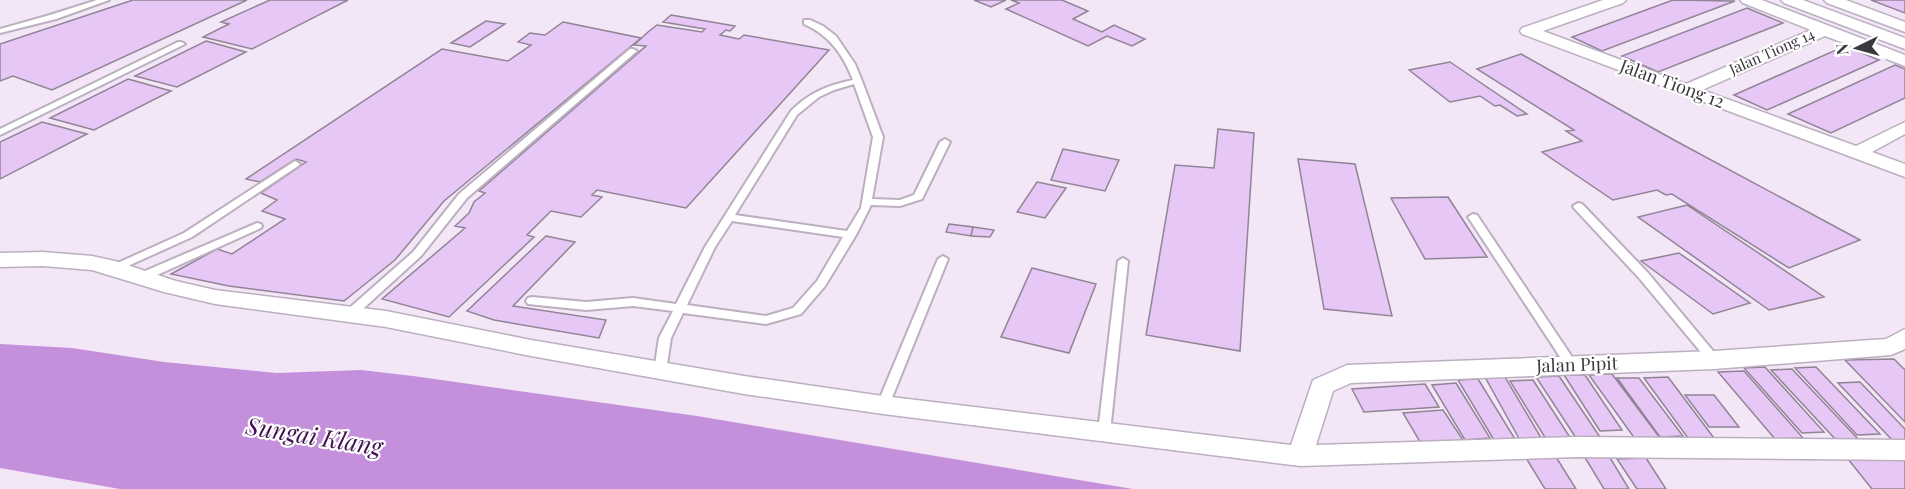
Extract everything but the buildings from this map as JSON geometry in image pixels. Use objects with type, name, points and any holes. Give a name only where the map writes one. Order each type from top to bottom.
[{"type":"street","name":"Jalan Tiong 12","points":[[1618,0],[1528,31],[1905,171]]},
{"type":"street","points":[[1748,0],[1905,61]]},
{"type":"street","points":[[1790,0],[1905,44]]},
{"type":"street","points":[[1832,0],[1905,27]]},
{"type":"street","name":"Jalan Tiong 14","points":[[1687,90],[1825,30]]},
{"type":"street","points":[[1857,153],[1905,128]]},
{"type":"street","points":[[0,260],[43,259],[115,268],[172,287],[215,297],[350,314],[660,371],[883,405],[1300,456],[1577,447],[1905,450]]},
{"type":"street","name":"Jalan Pipit","points":[[1300,456],[1322,386],[1347,374],[1714,360],[1891,347],[1905,337]]},
{"type":"lane","points":[[0,31],[105,0]]},
{"type":"lane","points":[[531,301],[586,306],[633,302],[766,320],[796,311],[821,283],[851,235],[867,202],[878,137],[851,64],[833,38],[807,22]]},
{"type":"lane","points":[[0,132],[181,45]]},
{"type":"lane","points":[[350,314],[417,254],[469,190],[633,51]]},
{"type":"lane","points":[[660,371],[665,338],[710,247],[800,106],[827,87],[858,81]]},
{"type":"lane","points":[[867,202],[898,204],[911,202],[918,197],[945,141]]},
{"type":"lane","points":[[115,268],[188,235],[295,164]]},
{"type":"lane","points":[[1578,206],[1644,276],[1714,360]]},
{"type":"lane","points":[[728,217],[851,235]]},
{"type":"lane","points":[[1473,217],[1572,366]]},
{"type":"lane","points":[[142,277],[257,226]]},
{"type":"lane","points":[[883,405],[943,259]]},
{"type":"lane","points":[[1104,432],[1123,261]]},
{"type":"water","name":"Sungai Klang","points":[[0,344],[72,348],[164,362],[276,373],[361,370],[413,376],[697,416],[1133,489],[120,489],[0,468]]}]
